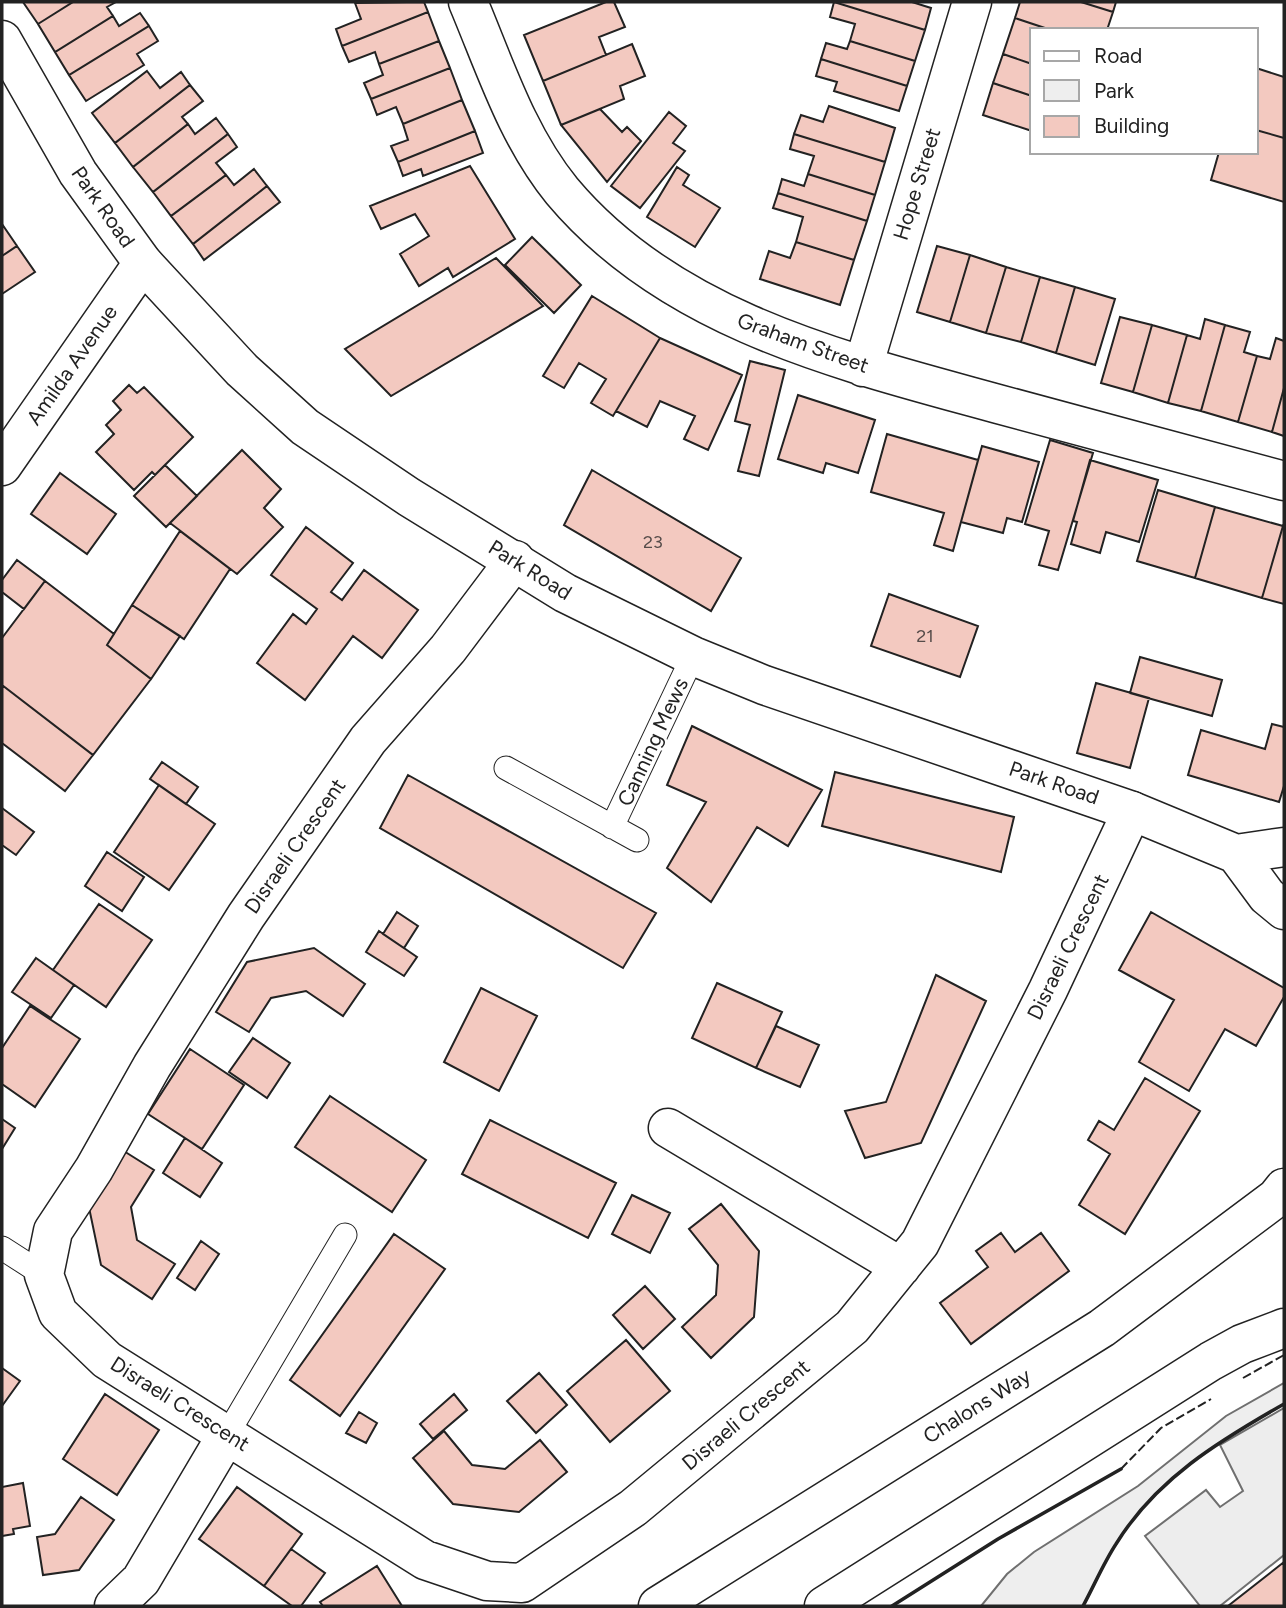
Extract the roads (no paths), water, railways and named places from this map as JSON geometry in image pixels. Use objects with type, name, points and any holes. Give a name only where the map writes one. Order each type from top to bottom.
[{"type":"street","name":"Graham Street","points":[[468,2],[511,106],[535,152],[562,190],[593,224],[627,253],[711,307],[752,327],[863,367],[1284,481]]},
{"type":"street","name":"Hope Street","points":[[863,367],[972,2]]},
{"type":"street","name":"Park Road","points":[[2,40],[78,173],[143,263],[242,370],[305,427],[408,497],[565,593],[693,656],[764,685],[1132,811],[1236,853]]},
{"type":"street","name":"Amilda Avenue","points":[[2,466],[143,263]]},
{"type":"street","name":"Disraeli Crescent","points":[[515,560],[448,649],[368,740],[246,916],[152,1066],[94,1169],[52,1231],[44,1275],[58,1313],[107,1360],[228,1433],[425,1560],[487,1581],[522,1583],[633,1508],[852,1327],[920,1242],[1048,990],[1132,811]]},
{"type":"street","points":[[1284,847],[1236,853],[1267,896],[1284,910]]},
{"type":"street","points":[[668,1128],[901,1267]]},
{"type":"street","name":"Chalons Way","points":[[657,1606],[1111,1322],[1265,1206],[1284,1188]]},
{"type":"street","points":[[824,1606],[1211,1361],[1241,1345],[1284,1328]]},
{"type":"street","points":[[114,1606],[141,1580],[228,1433]]},
{"type":"lane","name":"Canning Mews","points":[[612,827],[693,656]]},
{"type":"lane","name":"Canning Mews","points":[[506,768],[636,840]]},
{"type":"lane","points":[[228,1433],[345,1235]]},
{"type":"lane","points":[[2,1248],[44,1275]]}]
